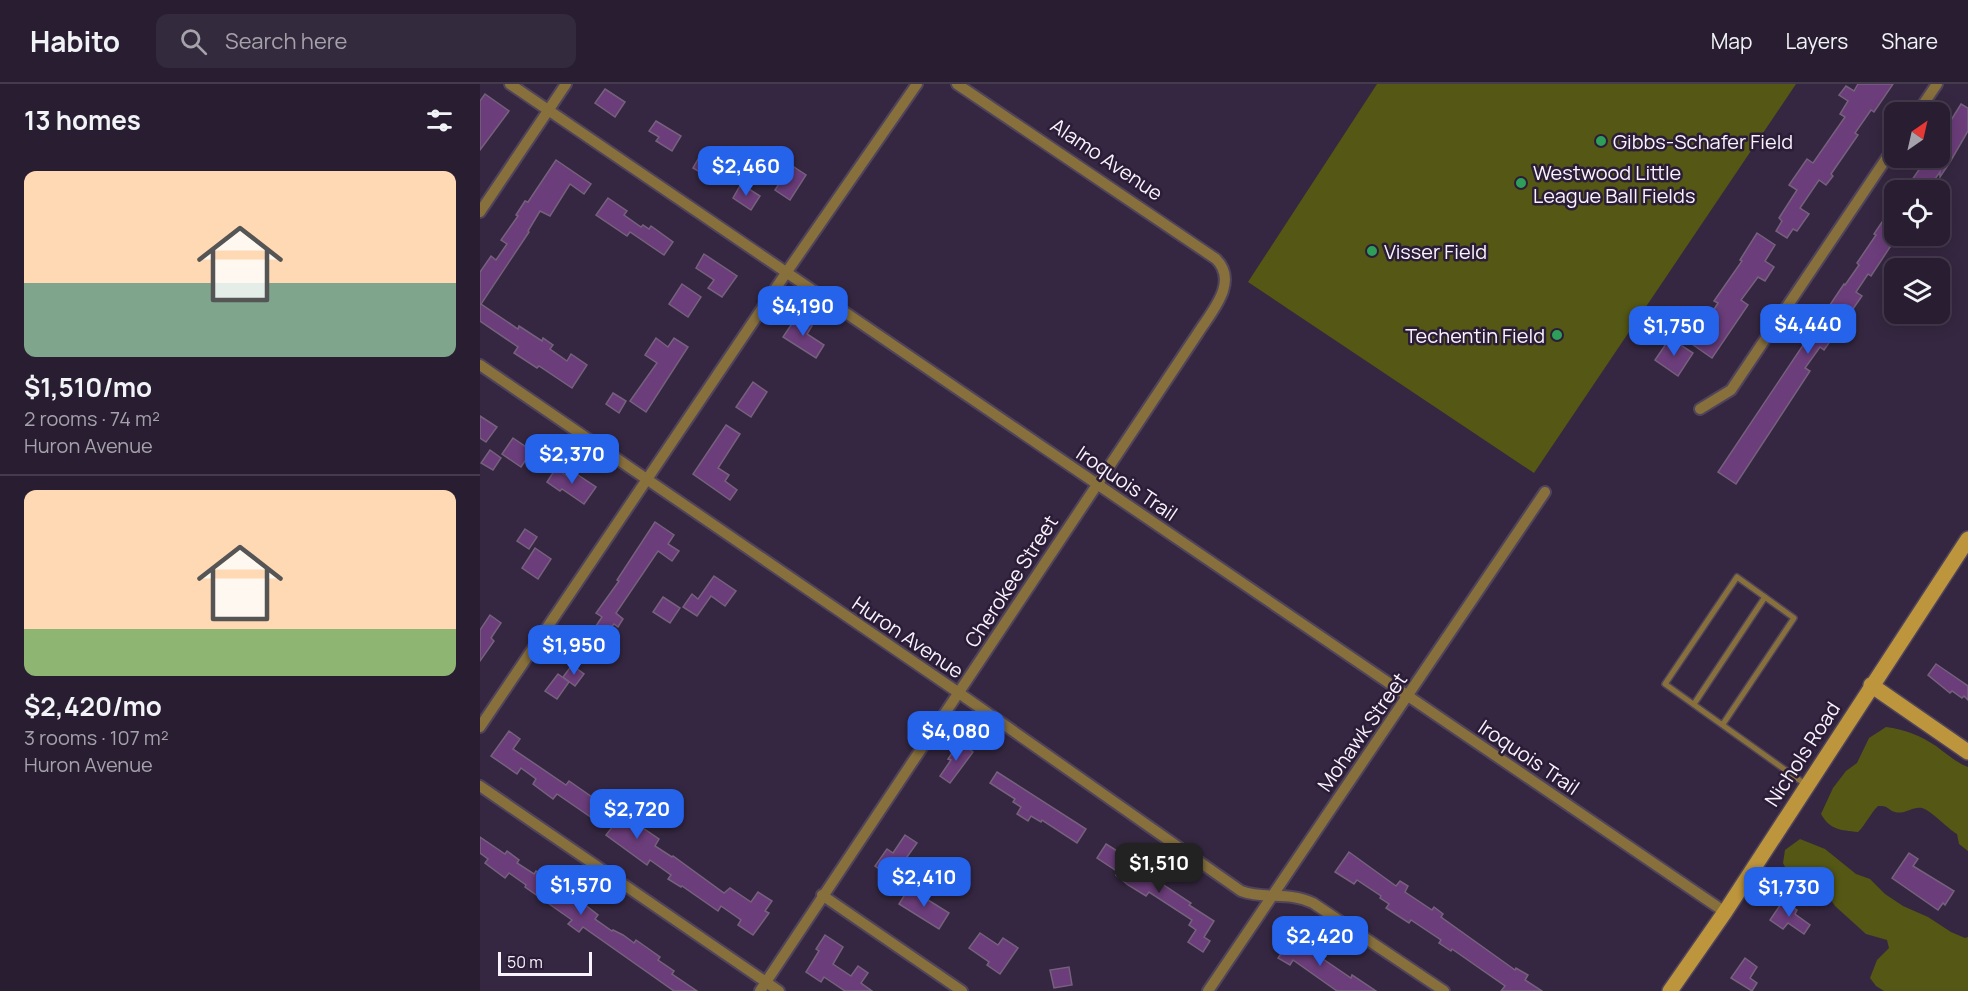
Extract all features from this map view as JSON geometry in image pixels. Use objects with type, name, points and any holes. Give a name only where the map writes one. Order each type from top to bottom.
[{"type":"street","name":"Iroquois Trail","points":[[510,84],[1725,912]]},
{"type":"street","points":[[480,212],[566,84]]},
{"type":"street","points":[[480,727],[786,273],[917,84]]},
{"type":"street","name":"Alamo Avenue","points":[[957,84],[1197,245],[1221,264],[1225,277]]},
{"type":"street","points":[[1925,102],[1937,84]]},
{"type":"street","points":[[1700,409],[1731,390],[1884,162]]},
{"type":"street","name":"Cherokee Street","points":[[763,986],[1222,296],[1225,277]]},
{"type":"street","name":"Huron Avenue","points":[[480,365],[959,693],[1241,891],[1250,894],[1295,896],[1313,903],[1444,991]]},
{"type":"street","name":"Mohawk Street","points":[[1208,991],[1545,492]]},
{"type":"street","name":"Nichols Road","points":[[1670,991],[1725,912],[1968,539]]},
{"type":"street","points":[[1871,685],[1968,752]]},
{"type":"street","points":[[480,786],[763,986],[779,991]]},
{"type":"street","points":[[822,895],[962,991]]},
{"type":"lane","points":[[1723,724],[1794,618],[1737,578],[1665,684],[1806,785]]},
{"type":"lane","points":[[1694,704],[1765,597]]},
{"type":"shaded area","name":"Westwood Little League Ball Fields","points":[[1377,84],[1796,84],[1534,473],[1248,282]]},
{"type":"shaded area","points":[[1886,727],[1918,736],[1968,767],[1968,851],[1959,844],[1957,834],[1922,808],[1898,813],[1878,806],[1858,832],[1836,828],[1824,819],[1821,814],[1833,788],[1846,771],[1857,763],[1869,738]]},
{"type":"shaded area","points":[[1800,839],[1825,849],[1856,874],[1870,879],[1885,894],[1903,906],[1928,917],[1951,932],[1965,938],[1968,937],[1968,991],[1884,991],[1876,986],[1870,978],[1877,960],[1889,948],[1887,940],[1866,934],[1835,906],[1822,887],[1788,873],[1783,863],[1785,850]]},
{"type":"building","points":[[1858,84],[1893,84],[1874,112],[1871,110],[1855,133],[1858,135],[1831,174],[1833,176],[1826,185],[1819,180],[1800,208],[1809,214],[1797,231],[1793,229],[1787,238],[1776,231],[1782,221],[1779,218],[1797,190],[1789,185],[1807,159],[1813,163],[1845,117],[1840,114],[1848,101],[1839,95],[1846,86],[1854,91]]},
{"type":"building","points":[[605,89],[625,102],[615,117],[595,103]]},
{"type":"building","points":[[485,94],[509,111],[480,150],[480,101]]},
{"type":"building","points":[[1961,104],[1968,108],[1968,131],[1950,162],[1950,122]]},
{"type":"building","points":[[656,121],[681,136],[672,151],[656,141],[659,137],[649,131]]},
{"type":"building","points":[[701,154],[721,165],[713,180],[693,168]]},
{"type":"building","points":[[556,160],[591,184],[584,194],[570,184],[550,216],[540,211],[529,232],[481,304],[518,329],[519,326],[542,341],[543,338],[553,345],[550,349],[567,361],[571,354],[587,365],[572,388],[514,353],[518,347],[480,321],[480,272],[491,256],[496,260],[507,244],[501,240],[518,216],[516,215],[525,201],[528,202]]},
{"type":"building","points":[[791,165],[806,175],[790,200],[775,190]]},
{"type":"building","points":[[1920,168],[1946,168],[1940,177],[1940,172],[1934,180],[1912,180]]},
{"type":"building","points":[[741,184],[760,196],[751,210],[733,198]]},
{"type":"building","points":[[608,198],[627,211],[624,215],[641,227],[643,225],[649,229],[651,226],[673,242],[664,255],[630,232],[627,236],[596,215]]},
{"type":"building","points":[[1884,219],[1884,246],[1891,246],[1871,276],[1868,274],[1856,292],[1862,296],[1841,326],[1824,350],[1820,347],[1805,368],[1810,371],[1736,484],[1718,472],[1859,265],[1857,263],[1876,235],[1874,234]]},
{"type":"building","points":[[1757,233],[1775,245],[1765,261],[1774,267],[1765,281],[1758,277],[1741,300],[1748,305],[1712,358],[1692,344],[1718,303],[1714,301],[1742,261],[1740,260]]},
{"type":"building","points":[[704,254],[737,276],[722,297],[708,288],[714,280],[696,268]]},
{"type":"building","points":[[682,284],[701,297],[688,317],[669,304]]},
{"type":"building","points":[[797,316],[812,326],[807,334],[824,345],[816,358],[783,337]]},
{"type":"building","points":[[656,338],[668,347],[674,338],[688,347],[646,412],[630,401],[657,363],[645,355]]},
{"type":"building","points":[[1670,338],[1693,353],[1678,376],[1655,360]]},
{"type":"building","points":[[753,382],[767,392],[751,417],[736,407]]},
{"type":"building","points":[[613,393],[626,401],[619,413],[606,404]]},
{"type":"building","points":[[480,416],[497,427],[486,442],[480,438]]},
{"type":"building","points":[[726,425],[740,434],[718,468],[729,475],[725,481],[737,490],[730,500],[693,474]]},
{"type":"building","points":[[513,438],[532,451],[521,467],[502,454]]},
{"type":"building","points":[[490,450],[501,458],[493,470],[481,463]]},
{"type":"building","points":[[556,468],[571,479],[575,473],[596,487],[584,504],[547,482]]},
{"type":"building","points":[[655,522],[674,535],[668,544],[679,551],[672,561],[658,551],[616,613],[623,619],[618,627],[614,624],[606,631],[586,659],[572,649],[584,631],[590,635],[602,617],[596,613],[619,581],[617,580]]},
{"type":"building","points":[[525,529],[537,537],[529,549],[517,541]]},
{"type":"building","points":[[535,548],[551,559],[538,579],[522,568]]},
{"type":"building","points":[[714,576],[736,591],[725,606],[711,596],[697,616],[683,607],[692,594],[698,599]]},
{"type":"building","points":[[663,597],[680,608],[670,623],[653,612]]},
{"type":"building","points":[[490,615],[501,623],[491,638],[494,641],[480,661],[480,630]]},
{"type":"building","points":[[1936,664],[1968,686],[1968,700],[1952,691],[1950,693],[1928,675]]},
{"type":"building","points":[[572,665],[584,674],[575,686],[563,677]]},
{"type":"building","points":[[558,674],[569,682],[557,699],[545,691]]},
{"type":"building","points":[[509,731],[520,739],[513,749],[566,785],[569,781],[605,806],[608,803],[621,813],[628,804],[638,811],[633,818],[641,824],[640,826],[659,839],[655,846],[673,856],[724,893],[730,888],[751,902],[758,892],[772,901],[765,911],[769,913],[753,935],[738,925],[741,920],[721,906],[718,911],[668,879],[671,875],[650,860],[647,865],[606,835],[614,825],[596,811],[592,818],[557,794],[553,799],[533,784],[536,779],[521,768],[517,774],[491,756]]},
{"type":"building","points":[[959,742],[973,752],[950,783],[940,776]]},
{"type":"building","points":[[997,772],[1086,829],[1077,843],[1042,820],[1041,822],[1031,816],[1028,821],[1017,814],[1021,807],[1013,802],[1015,799],[990,783]]},
{"type":"building","points":[[905,835],[917,843],[892,878],[875,866],[887,849],[893,853]]},
{"type":"building","points":[[480,837],[505,854],[507,851],[519,860],[517,863],[534,874],[536,871],[570,893],[598,915],[595,919],[612,931],[634,943],[636,940],[646,947],[660,957],[658,960],[674,971],[672,974],[697,991],[674,991],[583,927],[579,932],[568,924],[572,920],[525,887],[526,885],[509,873],[505,878],[485,863],[488,859],[480,853]]},
{"type":"building","points":[[1106,844],[1122,854],[1118,859],[1137,871],[1140,866],[1158,878],[1156,880],[1191,903],[1189,905],[1214,921],[1204,937],[1210,941],[1203,952],[1188,942],[1196,930],[1189,925],[1192,920],[1149,892],[1146,896],[1128,885],[1116,875],[1118,872],[1097,858]]},
{"type":"building","points":[[1349,852],[1396,886],[1400,881],[1408,886],[1405,892],[1432,910],[1434,907],[1443,914],[1441,917],[1515,970],[1516,968],[1528,975],[1525,980],[1542,991],[1501,991],[1505,986],[1452,949],[1451,951],[1439,943],[1441,940],[1411,920],[1409,923],[1386,908],[1389,904],[1380,898],[1381,896],[1357,880],[1354,884],[1335,872]]},
{"type":"building","points":[[1909,853],[1918,859],[1913,866],[1954,891],[1945,905],[1943,903],[1938,910],[1892,878]]},
{"type":"building","points":[[909,888],[949,913],[939,929],[899,904]]},
{"type":"building","points":[[1783,901],[1797,910],[1795,914],[1810,925],[1804,934],[1788,923],[1783,929],[1770,920]]},
{"type":"building","points":[[980,933],[998,945],[1003,938],[1018,948],[1000,974],[987,965],[989,962],[969,948]]},
{"type":"building","points":[[825,935],[843,947],[833,964],[851,976],[858,966],[868,973],[861,983],[872,991],[845,991],[824,977],[821,982],[806,972],[819,951],[816,949]]},
{"type":"building","points":[[1294,935],[1326,956],[1323,959],[1376,991],[1337,991],[1293,960],[1290,965],[1278,958]]},
{"type":"building","points":[[1745,958],[1757,967],[1750,978],[1757,983],[1752,991],[1731,978]]},
{"type":"building","points":[[1069,967],[1072,985],[1054,988],[1050,970]]},
{"type":"place","name":"Gibbs-Schafer Field","points":[[1601,141]]},
{"type":"place","name":"Westwood Little League Ball Fields","points":[[1521,183]]},
{"type":"place","name":"Visser Field","points":[[1372,251]]},
{"type":"place","name":"Techentin Field","points":[[1557,335]]}]
